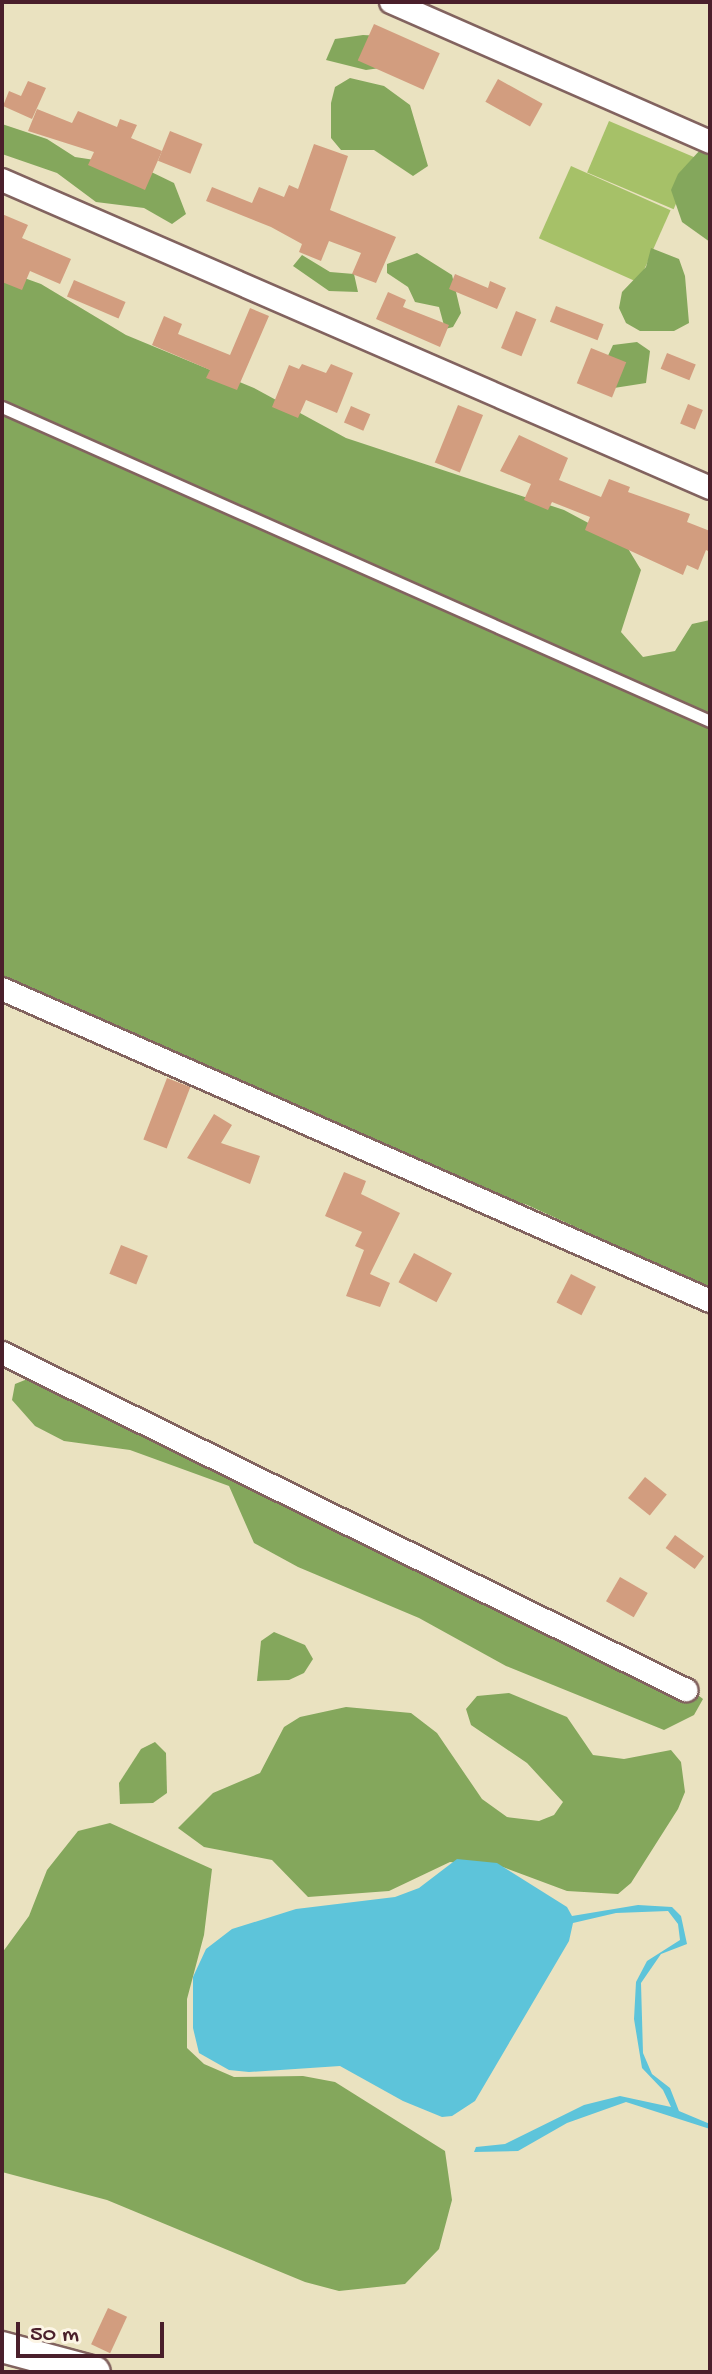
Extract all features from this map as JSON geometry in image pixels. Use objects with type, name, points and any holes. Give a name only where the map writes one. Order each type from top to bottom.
[{"type":"main road","points":[[2,2347],[95,2372]]},
{"type":"street","points":[[391,2],[710,142]]},
{"type":"street","points":[[2,180],[710,488]]},
{"type":"street","points":[[2,989],[710,1301]]},
{"type":"street","points":[[2,1353],[686,1690]]},
{"type":"lane","points":[[2,407],[710,721]]},
{"type":"green space","points":[[382,36],[380,68],[366,70],[326,60],[335,39]]},
{"type":"green space","points":[[350,78],[384,86],[410,105],[428,166],[413,176],[374,150],[341,150],[331,138],[331,103],[335,87]]},
{"type":"green space","points":[[609,121],[696,158],[674,209],[587,173]]},
{"type":"green space","points":[[2,124],[47,139],[75,157],[141,167],[174,183],[186,214],[172,224],[144,208],[96,202],[57,173],[2,154]]},
{"type":"green space","points":[[710,147],[710,242],[682,222],[671,190],[678,174],[701,149]]},
{"type":"green space","points":[[571,166],[671,210],[638,283],[539,238]]},
{"type":"green space","points":[[651,248],[679,259],[685,276],[689,323],[674,331],[640,331],[626,323],[619,308],[622,292],[646,267]]},
{"type":"green space","points":[[417,253],[452,275],[461,313],[453,327],[445,329],[439,307],[415,302],[408,287],[387,273],[387,264]]},
{"type":"green space","points":[[302,255],[330,272],[354,274],[358,292],[329,291],[293,266]]},
{"type":"green space","points":[[2,270],[41,284],[126,335],[254,388],[346,438],[564,510],[624,542],[641,570],[621,632],[643,657],[675,651],[692,624],[710,620],[710,1288],[525,1204],[463,1193],[2,987]]},
{"type":"green space","points":[[637,342],[650,351],[646,383],[614,388],[606,360],[613,345]]},
{"type":"green space","points":[[30,1378],[675,1677],[703,1699],[694,1715],[664,1730],[506,1666],[419,1618],[298,1567],[254,1543],[229,1486],[130,1450],[64,1441],[35,1426],[12,1400],[15,1384]]},
{"type":"green space","points":[[274,1632],[305,1645],[313,1659],[304,1673],[289,1680],[257,1681],[261,1641]]},
{"type":"green space","points":[[509,1693],[567,1717],[593,1755],[624,1759],[671,1750],[681,1762],[685,1792],[678,1809],[631,1883],[618,1894],[567,1891],[503,1867],[450,1862],[389,1891],[308,1897],[272,1860],[204,1847],[178,1828],[213,1793],[260,1773],[284,1727],[300,1717],[346,1707],[411,1713],[437,1733],[482,1799],[507,1817],[539,1821],[554,1815],[563,1802],[527,1763],[471,1725],[466,1709],[477,1696]]},
{"type":"green space","points":[[155,1742],[166,1753],[167,1793],[153,1803],[120,1804],[119,1783],[141,1749]]},
{"type":"green space","points":[[110,1823],[212,1869],[204,1935],[187,1999],[187,2048],[204,2064],[234,2077],[303,2076],[335,2082],[445,2151],[452,2200],[439,2249],[405,2284],[339,2291],[305,2282],[107,2200],[2,2172],[2,1953],[29,1916],[47,1870],[78,1831]]},
{"type":"water","points":[[457,1859],[497,1863],[567,1907],[572,1916],[638,1905],[672,1907],[681,1916],[687,1944],[661,1954],[641,1983],[643,2053],[652,2074],[670,2088],[679,2111],[710,2124],[710,2129],[626,2102],[567,2123],[518,2151],[474,2152],[476,2147],[505,2144],[584,2105],[620,2096],[671,2107],[663,2090],[642,2068],[634,2019],[636,1982],[647,1961],[680,1940],[678,1924],[668,1911],[616,1913],[573,1923],[569,1941],[475,2101],[452,2116],[442,2117],[403,2101],[340,2066],[249,2072],[229,2070],[199,2053],[193,2028],[193,1977],[206,1949],[232,1929],[296,1909],[395,1897],[419,1888]]},
{"type":"building","points":[[374,24],[440,53],[424,90],[358,61]]},
{"type":"building","points":[[498,79],[543,104],[530,126],[485,102]]},
{"type":"building","points":[[28,81],[46,88],[32,119],[3,106],[9,91],[21,96]]},
{"type":"building","points":[[37,109],[72,123],[78,111],[117,127],[120,119],[137,125],[131,138],[162,151],[145,190],[88,165],[94,152],[28,131]]},
{"type":"building","points":[[170,131],[202,144],[190,174],[158,161]]},
{"type":"building","points":[[314,144],[348,156],[330,210],[396,237],[376,283],[352,274],[361,253],[329,241],[321,261],[299,252],[302,244],[271,227],[206,201],[212,187],[252,203],[259,187],[284,197],[289,185],[298,189]]},
{"type":"building","points":[[2,214],[28,225],[22,238],[71,259],[60,284],[30,271],[22,290],[2,282]]},
{"type":"building","points":[[455,274],[488,288],[490,281],[506,288],[497,309],[449,289]]},
{"type":"building","points":[[74,280],[126,302],[119,318],[67,297]]},
{"type":"building","points":[[388,292],[406,300],[403,307],[449,325],[440,347],[376,319]]},
{"type":"building","points":[[556,306],[604,324],[598,340],[550,322]]},
{"type":"building","points":[[250,308],[269,316],[237,390],[206,378],[210,370],[152,345],[164,316],[182,324],[178,334],[230,355]]},
{"type":"building","points":[[516,311],[536,319],[521,356],[501,348]]},
{"type":"building","points":[[591,348],[626,362],[612,397],[577,383]]},
{"type":"building","points":[[667,353],[696,365],[689,380],[661,369]]},
{"type":"building","points":[[302,364],[326,373],[331,364],[353,373],[337,413],[306,400],[298,418],[272,407],[289,365],[299,369]]},
{"type":"building","points":[[688,404],[703,410],[695,429],[680,423]]},
{"type":"building","points":[[458,405],[483,415],[460,473],[435,462]]},
{"type":"building","points":[[351,406],[370,414],[363,431],[344,423]]},
{"type":"building","points":[[519,435],[568,458],[559,480],[601,497],[609,479],[630,487],[628,492],[690,514],[687,522],[710,531],[710,552],[706,550],[698,570],[687,565],[683,575],[585,530],[590,517],[552,502],[548,510],[524,500],[531,484],[500,471]]},
{"type":"building","points":[[167,1078],[190,1087],[167,1149],[143,1140]]},
{"type":"building","points":[[214,1114],[232,1125],[221,1143],[260,1156],[250,1184],[187,1158]]},
{"type":"building","points":[[344,1172],[366,1181],[361,1194],[400,1213],[370,1274],[390,1283],[380,1307],[346,1296],[364,1250],[355,1246],[362,1232],[325,1216]]},
{"type":"building","points":[[121,1245],[148,1256],[136,1285],[109,1274]]},
{"type":"building","points":[[414,1253],[452,1273],[436,1302],[399,1282]]},
{"type":"building","points":[[571,1274],[596,1287],[581,1315],[556,1303]]},
{"type":"building","points":[[645,1477],[667,1495],[650,1516],[628,1498]]},
{"type":"building","points":[[675,1535],[704,1556],[695,1569],[666,1548]]},
{"type":"building","points":[[620,1577],[648,1593],[634,1617],[606,1601]]},
{"type":"building","points":[[108,2308],[127,2317],[110,2353],[91,2344]]}]
